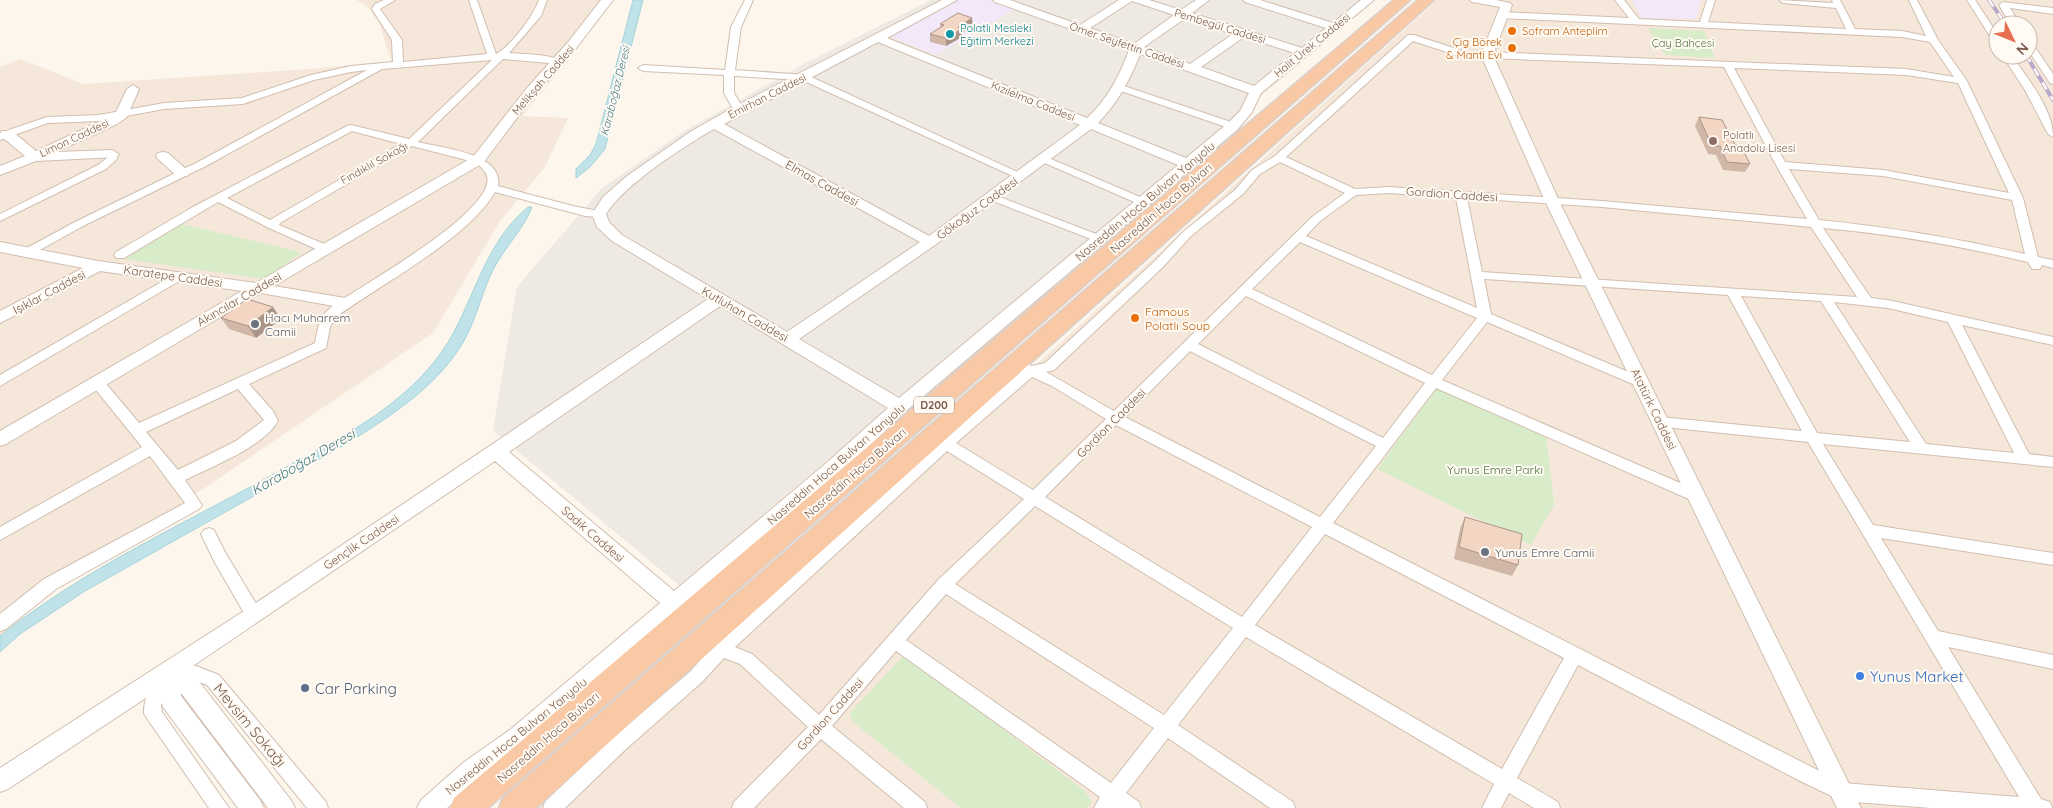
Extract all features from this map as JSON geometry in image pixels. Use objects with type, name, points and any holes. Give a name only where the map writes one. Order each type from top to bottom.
[{"type":"highway","name":"Nasreddin Hoca Bulvarı","points":[[465,808],[682,610],[1403,0]]},
{"type":"highway","name":"Nasreddin Hoca Bulvarı","points":[[514,808],[1023,367],[1427,0]]},
{"type":"street","points":[[391,0],[378,6],[377,12],[397,40],[398,65]]},
{"type":"street","points":[[473,0],[497,56]]},
{"type":"street","name":"Fındıklıl Sokağı","points":[[272,226],[281,216],[412,142],[538,14],[542,0]]},
{"type":"street","name":"Melikşah Caddesi","points":[[478,160],[531,91],[558,62],[607,0]]},
{"type":"street","points":[[739,110],[729,93],[729,72],[736,27],[749,0]]},
{"type":"street","name":"Emirhan Caddesi","points":[[599,214],[608,200],[632,179],[676,147],[739,110],[951,0]]},
{"type":"street","name":"Ömer Seyfettin Caddesi","points":[[999,0],[1256,91]]},
{"type":"street","points":[[1020,7],[1032,0]]},
{"type":"street","points":[[1076,27],[1113,0]]},
{"type":"street","points":[[1076,27],[1127,0]]},
{"type":"street","name":"Pembegül Caddesi","points":[[1137,0],[1303,52]]},
{"type":"street","points":[[1136,48],[1202,0]]},
{"type":"street","points":[[1249,0],[1334,27]]},
{"type":"street","points":[[1476,0],[1637,22],[1902,34],[1933,40]]},
{"type":"street","points":[[1619,0],[1637,22]]},
{"type":"street","points":[[1703,25],[1711,0]]},
{"type":"street","points":[[1783,0],[1838,3],[1852,32]]},
{"type":"street","points":[[1913,0],[1933,40],[1962,80],[2017,198],[2034,262],[2053,271]]},
{"type":"street","points":[[1970,0],[1988,27]]},
{"type":"street","name":"Halit Ürek Caddesi","points":[[1256,91],[1364,1]]},
{"type":"street","points":[[1487,55],[1504,5]]},
{"type":"street","points":[[2010,15],[2003,5],[2053,11]]},
{"type":"street","points":[[1192,68],[1242,33]]},
{"type":"street","points":[[1023,367],[1049,367],[1159,264],[1187,234],[1239,192],[1256,172],[1279,158],[1411,37],[1471,57],[1487,55],[1906,72],[1962,80]]},
{"type":"street","name":"Kızılelma Caddesi","points":[[878,38],[1188,164]]},
{"type":"street","name":"Gökoğuz Caddesi","points":[[788,339],[930,242],[1090,124],[1118,87],[1131,64],[1136,48]]},
{"type":"street","name":"Atatürk Caddesi","points":[[1487,55],[1552,201],[1846,800]]},
{"type":"street","points":[[4,136],[41,121],[99,118],[164,106],[243,101],[327,73],[351,69],[497,56],[529,57],[558,62]]},
{"type":"street","points":[[2038,58],[2053,81]]},
{"type":"street","points":[[1727,64],[1781,165],[1818,227],[1867,302]]},
{"type":"street","points":[[2014,65],[2030,90],[2053,134]]},
{"type":"street","points":[[29,252],[79,224],[182,173],[379,67]]},
{"type":"street","points":[[643,68],[804,77],[1021,176]]},
{"type":"street","points":[[1118,87],[1233,126]]},
{"type":"street","name":"Limon Caddesi","points":[[0,171],[105,124],[122,114],[133,89]]},
{"type":"street","name":"Nasreddin Hoca Bulvarı Yanyolu","points":[[429,808],[472,770],[682,610],[900,407],[1233,126],[1246,112],[1256,91]]},
{"type":"street","name":"Elmas Caddesi","points":[[714,124],[930,242]]},
{"type":"street","points":[[120,255],[218,198],[351,128],[478,160],[489,167],[494,180],[492,188],[483,203],[469,218],[331,314],[326,320],[321,345],[137,430]]},
{"type":"street","points":[[0,218],[102,167],[112,159],[112,154],[34,157],[23,146],[4,136]]},
{"type":"street","points":[[163,156],[182,173]]},
{"type":"street","points":[[1279,158],[1353,192]]},
{"type":"street","points":[[1044,159],[1143,202]]},
{"type":"street","name":"Akıncılar Caddesi","points":[[0,439],[478,160]]},
{"type":"street","points":[[1781,165],[1883,174],[2017,198]]},
{"type":"street","points":[[492,188],[526,194],[572,211],[599,214]]},
{"type":"street","name":"Gordion Caddesi","points":[[741,808],[820,727],[944,585],[1316,219],[1353,192],[1389,190],[1552,201],[1614,212],[1818,227],[1908,240],[2034,262]]},
{"type":"street","points":[[1109,801],[1485,316],[1461,195]]},
{"type":"street","points":[[992,197],[1100,239]]},
{"type":"street","points":[[218,198],[272,226],[325,249]]},
{"type":"street","name":"Kutluhan Caddesi","points":[[599,214],[602,224],[613,235],[900,407]]},
{"type":"street","points":[[1298,237],[1640,382]]},
{"type":"street","name":"Karatepe Caddesi","points":[[0,248],[98,266],[259,288],[346,303]]},
{"type":"street","points":[[2034,262],[2053,264]]},
{"type":"street","name":"Işıklar Caddesi","points":[[0,318],[98,266]]},
{"type":"street","points":[[1477,275],[1592,284],[1825,297],[1888,304],[2053,341]]},
{"type":"street","points":[[0,381],[177,278]]},
{"type":"street","points":[[1244,290],[1434,382],[1696,496]]},
{"type":"street","points":[[1732,291],[1812,437],[1932,637],[2038,807]]},
{"type":"street","points":[[1825,297],[1922,448]]},
{"type":"street","name":"Gençlik Caddesi","points":[[0,781],[254,615],[720,299]]},
{"type":"street","points":[[1954,319],[2024,459]]},
{"type":"street","points":[[1189,345],[1385,445]]},
{"type":"street","points":[[1023,367],[1057,383],[1115,418],[1574,656],[1846,800],[2038,807]]},
{"type":"street","points":[[0,624],[50,584],[194,505],[176,478],[97,382]]},
{"type":"street","points":[[176,478],[241,444],[267,427],[271,421],[268,415],[240,383]]},
{"type":"street","points":[[1660,422],[2053,462]]},
{"type":"street","points":[[552,808],[619,744],[697,676],[721,649],[940,440],[1244,628],[1551,808]]},
{"type":"street","points":[[0,534],[152,448]]},
{"type":"street","name":"Sadık Caddesi","points":[[497,452],[682,610]]},
{"type":"street","points":[[1869,530],[2053,559]]},
{"type":"street","points":[[209,534],[220,557],[254,615]]},
{"type":"street","points":[[944,585],[1167,727],[1286,808]]},
{"type":"street","points":[[1932,637],[2053,662]]},
{"type":"street","points":[[895,640],[1109,801],[1132,808]]},
{"type":"street","points":[[721,649],[746,659],[820,727],[918,808]]},
{"type":"street","points":[[1491,808],[1574,656]]},
{"type":"street","name":"Mevsim Sokağı","points":[[166,673],[193,672],[213,680],[319,808]]},
{"type":"street","points":[[166,673],[152,705],[153,714],[220,808]]},
{"type":"street","points":[[166,673],[171,700],[252,808]]},
{"type":"street","name":"Mevsim Sokağı","points":[[166,673],[189,686],[283,808]]},
{"type":"shaded area","points":[[357,0],[605,0],[606,9],[565,64],[522,116],[568,118],[545,167],[500,221],[433,333],[50,593],[0,636],[0,67],[20,59],[83,84],[310,69],[391,61],[379,23],[369,8]]},
{"type":"shaded area","points":[[931,0],[1375,0],[679,585],[493,431],[517,287],[601,189],[686,130],[806,63]]},
{"type":"shaded area","points":[[957,0],[990,0],[1015,9],[936,55],[892,37],[892,34]]},
{"type":"shaded area","points":[[1437,0],[2053,0],[2053,808],[528,808],[1004,394]]},
{"type":"shaded area","points":[[1632,0],[1701,0],[1696,19],[1641,18]]},
{"type":"green space","name":"Çay Bahçesi","points":[[1648,28],[1704,31],[1715,58],[1665,55]]},
{"type":"green space","points":[[182,224],[301,253],[264,279],[124,259]]},
{"type":"green space","name":"Yunus Emre Parkı","points":[[1438,387],[1546,435],[1554,505],[1531,545],[1377,469]]},
{"type":"green space","points":[[904,655],[1085,791],[1092,802],[1088,808],[961,808],[853,722],[850,713]]},
{"type":"water","name":"Karaboğaz Deresi","points":[[633,0],[643,0],[605,149],[590,167],[576,178],[576,169],[590,155],[596,144]]},
{"type":"water","name":"Karaboğaz Deresi","points":[[528,207],[532,207],[490,276],[467,335],[457,353],[444,369],[415,397],[348,443],[85,591],[20,634],[0,652],[0,636],[33,611],[67,589],[102,567],[345,434],[390,405],[428,369],[442,351],[454,332],[495,246],[515,219]]},
{"type":"building","points":[[958,13],[972,18],[958,27],[962,29],[946,38],[930,34],[944,25],[940,24]]},
{"type":"building","points":[[1699,117],[1722,120],[1735,145],[1741,146],[1750,164],[1727,162],[1720,146],[1712,146]]},
{"type":"building","points":[[247,299],[273,307],[248,326],[221,318]]},
{"type":"building","points":[[1465,517],[1522,534],[1518,565],[1459,547]]},
{"type":"railway","points":[[1989,0],[1999,15]]},
{"type":"railway","points":[[2032,65],[2053,100]]},
{"type":"place","name":"Sofram Anteplim","points":[[1512,31]]},
{"type":"place","name":"Polatlı Mesleki Eğitim Merkezi","points":[[950,34]]},
{"type":"place","name":"Çig Börek & Manti Evi","points":[[1512,48]]},
{"type":"place","name":"Polatlı Anadolu Lisesi","points":[[1713,141]]},
{"type":"place","name":"Famous Polatlı Soup","points":[[1135,318]]},
{"type":"place","name":"Hacı Muharrem Camii","points":[[255,324]]},
{"type":"place","name":"Yunus Emre Camii","points":[[1485,552]]},
{"type":"place","name":"Yunus Market","points":[[1860,676]]},
{"type":"place","name":"Car Parking","points":[[305,688]]}]
